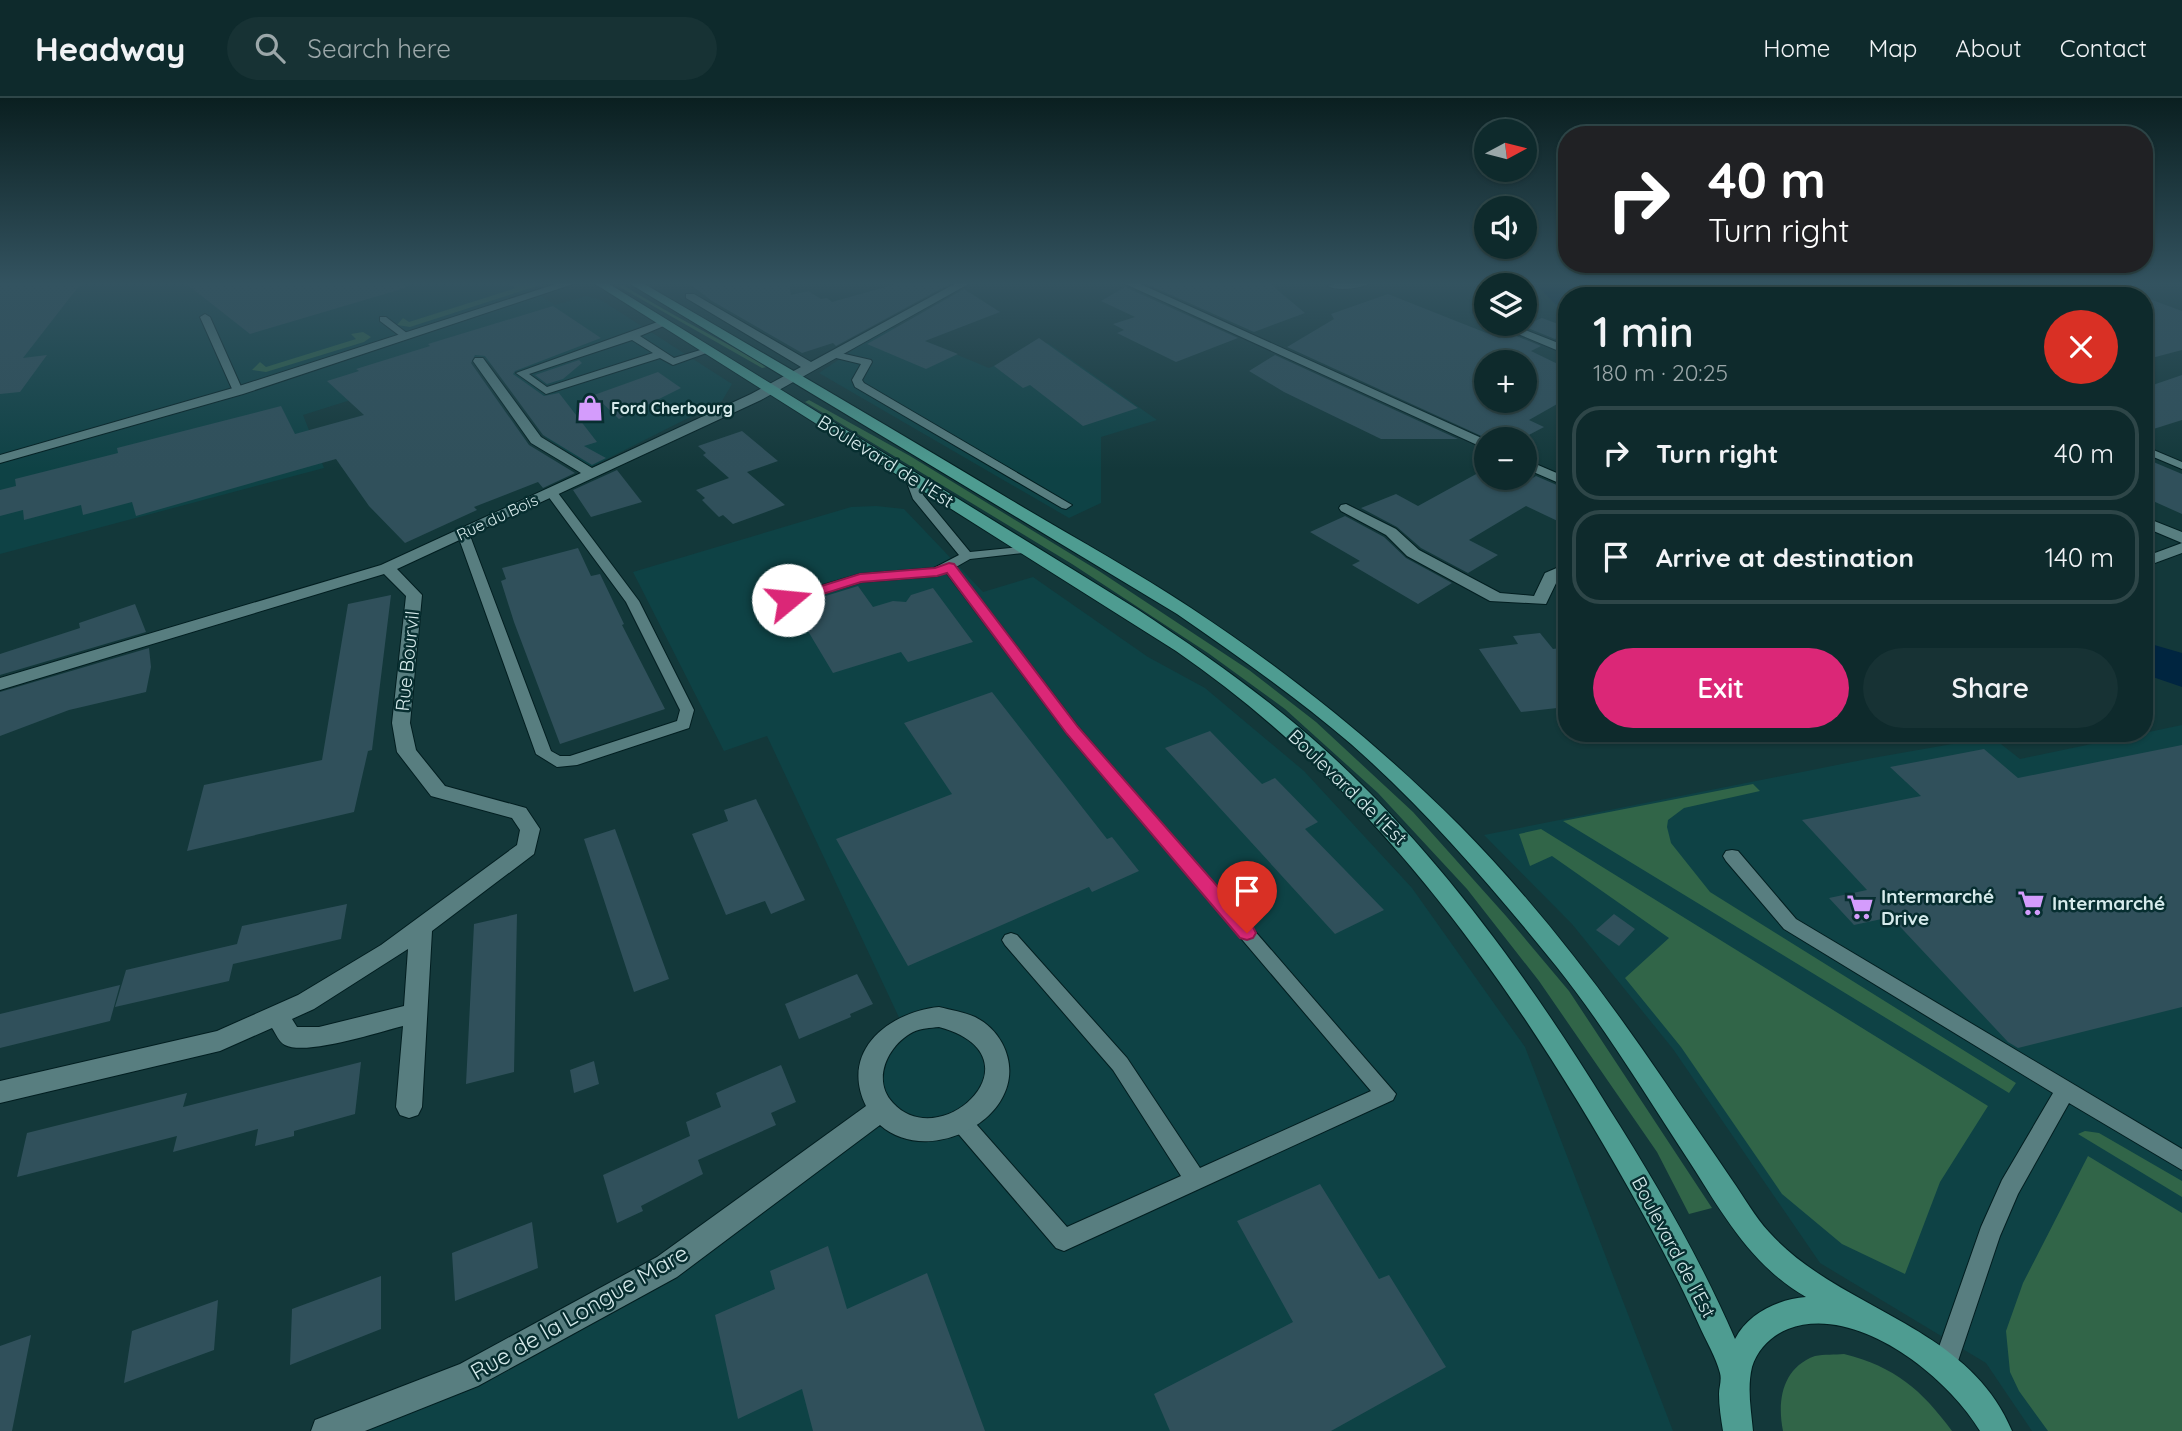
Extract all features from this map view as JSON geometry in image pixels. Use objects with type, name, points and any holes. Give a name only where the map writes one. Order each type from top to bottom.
[{"type":"main road","name":"Boulevard de l'Est","points":[[696,344],[910,475],[1206,663],[1265,707],[1315,751],[1409,845],[1513,979],[1562,1051],[1681,1256],[1711,1314],[1734,1371]]},
{"type":"main road","points":[[741,344],[1183,610]]},
{"type":"main road","name":"Boulevard de l'Est","points":[[1183,610],[1270,671],[1358,740],[1455,834],[1565,961],[1643,1070],[1757,1240],[1782,1264],[1811,1284],[1887,1328]]},
{"type":"main road","points":[[1738,1431],[1732,1406],[1734,1371],[1743,1348],[1757,1329],[1777,1317],[1801,1311],[1828,1310],[1857,1316],[1887,1328],[1917,1345],[1970,1393],[1997,1431]]},
{"type":"street","points":[[0,458],[238,391],[384,344]]},
{"type":"street","points":[[772,344],[812,368]]},
{"type":"street","name":"Rue du Bois","points":[[0,684],[387,568],[769,390],[855,344]]},
{"type":"street","points":[[1264,344],[1474,440]]},
{"type":"street","points":[[479,361],[536,440],[591,473]]},
{"type":"street","points":[[1537,469],[1558,478]]},
{"type":"street","points":[[1346,508],[1391,532],[1413,553],[1496,598],[1540,601],[1551,576],[1558,573]]},
{"type":"street","points":[[2153,526],[2182,538]]},
{"type":"street","points":[[2153,559],[2182,548]]},
{"type":"street","name":"Rue Bourvil","points":[[0,1092],[220,1041],[276,1016],[306,1002],[389,951],[527,849],[530,829],[519,813],[438,792],[407,752],[401,723],[414,595],[387,568]]},
{"type":"street","points":[[409,1107],[421,927]]},
{"type":"street","points":[[276,1016],[291,1037],[319,1037],[415,1013]]},
{"type":"street","points":[[921,1019],[958,1019],[974,1026],[988,1037],[996,1054],[999,1073],[993,1092],[981,1109],[962,1123],[940,1130],[917,1130],[896,1123],[880,1110],[872,1095],[869,1077],[872,1062],[879,1047],[903,1026],[921,1019]]},
{"type":"street","name":"Rue de la Longue Mare","points":[[327,1431],[468,1376],[667,1267],[880,1110]]},
{"type":"lane","points":[[217,344],[238,391]]},
{"type":"lane","points":[[608,344],[521,373],[546,391],[658,355]]},
{"type":"lane","points":[[644,344],[673,362],[707,351]]},
{"type":"lane","points":[[836,355],[867,362],[857,380],[859,385],[1066,505]]},
{"type":"lane","points":[[2153,453],[2182,466]]},
{"type":"lane","points":[[910,475],[917,496],[967,556]]},
{"type":"lane","points":[[463,533],[544,754],[557,762],[571,761],[684,724],[687,710],[632,601],[551,492]]},
{"type":"lane","points":[[788,600],[860,578],[937,572],[967,556],[1027,549]]},
{"type":"lane","points":[[949,567],[1073,731],[1386,1094],[1064,1240],[962,1123]]},
{"type":"lane","points":[[1732,856],[1790,924],[2182,1160]]},
{"type":"lane","points":[[1011,940],[1120,1064],[1196,1180]]},
{"type":"lane","points":[[1944,1367],[1994,1223],[2010,1187],[2065,1091]]},
{"type":"shaded area","points":[[0,344],[670,344],[732,384],[722,401],[591,467],[545,437],[501,374],[484,358],[303,415],[324,468],[0,554]]},
{"type":"shaded area","points":[[861,344],[932,344],[989,368],[1050,344],[1157,420],[1101,437],[1101,503],[1069,518],[819,373]]},
{"type":"shaded area","points":[[851,507],[904,509],[983,592],[1033,577],[1148,657],[1205,688],[1304,771],[1412,888],[1525,1047],[1673,1431],[340,1431],[667,1267],[880,1110],[869,1078],[903,1026],[767,736],[724,751],[633,572]]},
{"type":"shaded area","points":[[2182,725],[2182,1431],[2032,1431],[1986,1363],[1820,1263],[1673,1049],[1572,924],[1484,835],[1964,742],[1998,742],[2020,759],[2101,742],[2153,742],[2153,731]]},
{"type":"green space","points":[[339,344],[357,344],[266,372],[252,370],[260,362],[266,367]]},
{"type":"green space","points":[[720,344],[728,344],[767,367],[762,368]]},
{"type":"green space","points":[[809,400],[910,456],[1099,571],[1249,670],[1316,722],[1413,812],[1569,991],[1712,1208],[1689,1214],[1657,1152],[1539,981],[1467,889],[1378,793],[1285,709],[1208,653],[1072,564],[805,402]]},
{"type":"green space","points":[[1753,784],[1760,791],[1684,808],[1668,820],[1671,843],[1710,892],[2016,1083],[2009,1093],[1563,821]]},
{"type":"green space","points":[[1541,829],[1988,1106],[1940,1182],[1905,1274],[1842,1244],[1782,1194],[1681,1047],[1625,978],[1669,938],[1552,856],[1530,866],[1519,834]]},
{"type":"green space","points":[[2085,1131],[2099,1133],[2182,1181],[2182,1197],[2078,1134]]},
{"type":"green space","points":[[2088,1156],[2182,1213],[2182,1431],[2048,1431],[2019,1391],[2010,1372],[2006,1331],[2023,1283]]},
{"type":"green space","points":[[1844,1354],[1878,1366],[1905,1382],[1929,1403],[1952,1431],[1783,1431],[1782,1397],[1784,1387],[1795,1369],[1815,1356]]},
{"type":"building","points":[[0,344],[34,344],[23,358],[47,355],[20,392],[0,394]]},
{"type":"building","points":[[428,344],[585,344],[513,374],[544,396],[559,393],[597,442],[584,446],[606,458],[592,465],[543,435],[485,356],[475,355],[471,363],[529,445],[575,473],[543,488],[538,482],[474,507],[477,510],[405,543],[369,506],[336,459],[136,516],[132,502],[83,515],[81,505],[24,520],[23,510],[0,516],[0,490],[16,486],[15,479],[118,453],[117,448],[281,406],[295,434],[364,415],[327,381],[430,346]]},
{"type":"building","points":[[787,344],[829,344],[802,353]]},
{"type":"building","points":[[867,344],[933,344],[958,354],[926,369]]},
{"type":"building","points":[[1029,344],[1048,344],[1138,408],[1083,426],[1030,385],[1023,388],[994,366]]},
{"type":"building","points":[[1140,344],[1222,344],[1176,362]]},
{"type":"building","points":[[1292,344],[1541,346],[1533,350],[1474,350],[1474,413],[1537,413],[1537,354],[1558,364],[1558,404],[1529,420],[1544,427],[1537,431],[1537,427],[1474,427],[1474,433],[1287,347]]},
{"type":"building","points":[[2153,344],[2182,344],[2182,350],[2153,358]]},
{"type":"building","points":[[1275,355],[1458,439],[1381,439],[1284,392],[1249,371]]},
{"type":"building","points":[[579,360],[582,363],[563,379],[547,384],[535,375]]},
{"type":"building","points":[[658,372],[681,388],[619,419],[594,395]]},
{"type":"building","points":[[2182,375],[2182,420],[2153,429],[2153,385]]},
{"type":"building","points":[[742,431],[778,461],[747,472],[785,505],[733,524],[723,515],[719,517],[696,490],[729,478],[703,455],[706,453],[698,446]]},
{"type":"building","points":[[2153,462],[2182,474],[2182,514],[2153,501]]},
{"type":"building","points":[[617,470],[642,502],[591,517],[573,490]]},
{"type":"building","points":[[1474,475],[1474,490],[1537,490],[1537,476],[1558,486],[1558,521],[1526,506],[1469,540],[1498,555],[1468,573],[1421,548],[1397,527],[1361,508],[1396,494],[1418,506]]},
{"type":"building","points":[[1345,516],[1384,537],[1406,558],[1452,583],[1418,604],[1352,565],[1360,561],[1310,532]]},
{"type":"building","points":[[578,548],[591,576],[600,574],[624,624],[622,625],[665,709],[560,744],[514,622],[501,581],[506,579],[502,568]]},
{"type":"building","points":[[858,586],[873,607],[893,601],[906,602],[911,595],[933,588],[973,642],[908,662],[901,652],[833,673],[793,606]]},
{"type":"building","points":[[391,595],[372,750],[368,751],[354,812],[187,851],[204,785],[322,760],[348,604]]},
{"type":"building","points":[[135,604],[146,632],[0,675],[0,654],[80,628],[79,623]]},
{"type":"building","points":[[1540,633],[1553,649],[1558,648],[1558,708],[1521,712],[1479,649],[1518,644],[1513,636]]},
{"type":"building","points":[[149,648],[151,667],[146,692],[69,710],[0,736],[0,692]]},
{"type":"building","points":[[992,692],[1107,839],[1112,837],[1139,871],[1092,892],[1089,887],[908,966],[836,839],[952,794],[904,723]]},
{"type":"building","points":[[1210,731],[1262,784],[1275,778],[1318,822],[1305,829],[1384,910],[1335,934],[1165,748]]},
{"type":"building","name":"Intermarché","points":[[2182,745],[2182,1007],[2018,1048],[2008,1042],[1891,917],[1854,925],[1829,898],[1867,890],[1802,820],[1921,796],[1890,767],[1984,749],[2018,778]]},
{"type":"building","points":[[756,799],[805,900],[771,914],[765,901],[726,915],[692,834],[728,821],[724,810]]},
{"type":"building","points":[[615,829],[669,979],[634,992],[584,839]]},
{"type":"building","points":[[347,904],[341,939],[233,964],[229,981],[115,1007],[126,970],[237,944],[242,926]]},
{"type":"building","points":[[517,914],[514,1072],[466,1084],[474,924]]},
{"type":"building","points":[[1614,914],[1635,929],[1619,946],[1596,930]]},
{"type":"building","points":[[857,974],[873,1004],[850,1014],[851,1017],[799,1039],[785,1004]]},
{"type":"building","points":[[120,985],[110,1021],[0,1048],[0,1014]]},
{"type":"building","points":[[594,1061],[599,1084],[574,1093],[570,1070]]},
{"type":"building","points":[[361,1062],[355,1114],[294,1131],[294,1136],[255,1146],[258,1129],[173,1152],[177,1136],[17,1177],[27,1133],[187,1093],[183,1107]]},
{"type":"building","points":[[781,1065],[796,1102],[771,1113],[776,1125],[698,1160],[703,1174],[641,1206],[643,1211],[617,1223],[603,1175],[690,1136],[686,1122],[721,1107],[716,1093]]},
{"type":"building","points":[[1320,1184],[1379,1279],[1389,1275],[1446,1367],[1331,1431],[1170,1431],[1154,1394],[1293,1322],[1237,1221]]},
{"type":"building","points":[[532,1222],[538,1268],[455,1301],[452,1253]]},
{"type":"building","points":[[828,1246],[847,1309],[927,1273],[985,1431],[813,1431],[802,1389],[738,1419],[715,1315],[775,1289],[770,1271]]},
{"type":"building","points":[[381,1276],[381,1329],[290,1365],[292,1309]]},
{"type":"building","points":[[218,1300],[214,1350],[124,1383],[132,1331]]},
{"type":"building","points":[[31,1335],[12,1431],[0,1431],[0,1346]]},
{"type":"waterway","points":[[2153,660],[2182,671]]},
{"type":"place","name":"Ford Cherbourg","points":[[590,408]]},
{"type":"place","name":"Intermarché","points":[[2031,903]]},
{"type":"place","name":"Intermarché Drive","points":[[1860,907]]},
{"type":"route","points":[[788,600],[860,578],[937,572],[949,567],[1073,731],[1247,933]]}]
